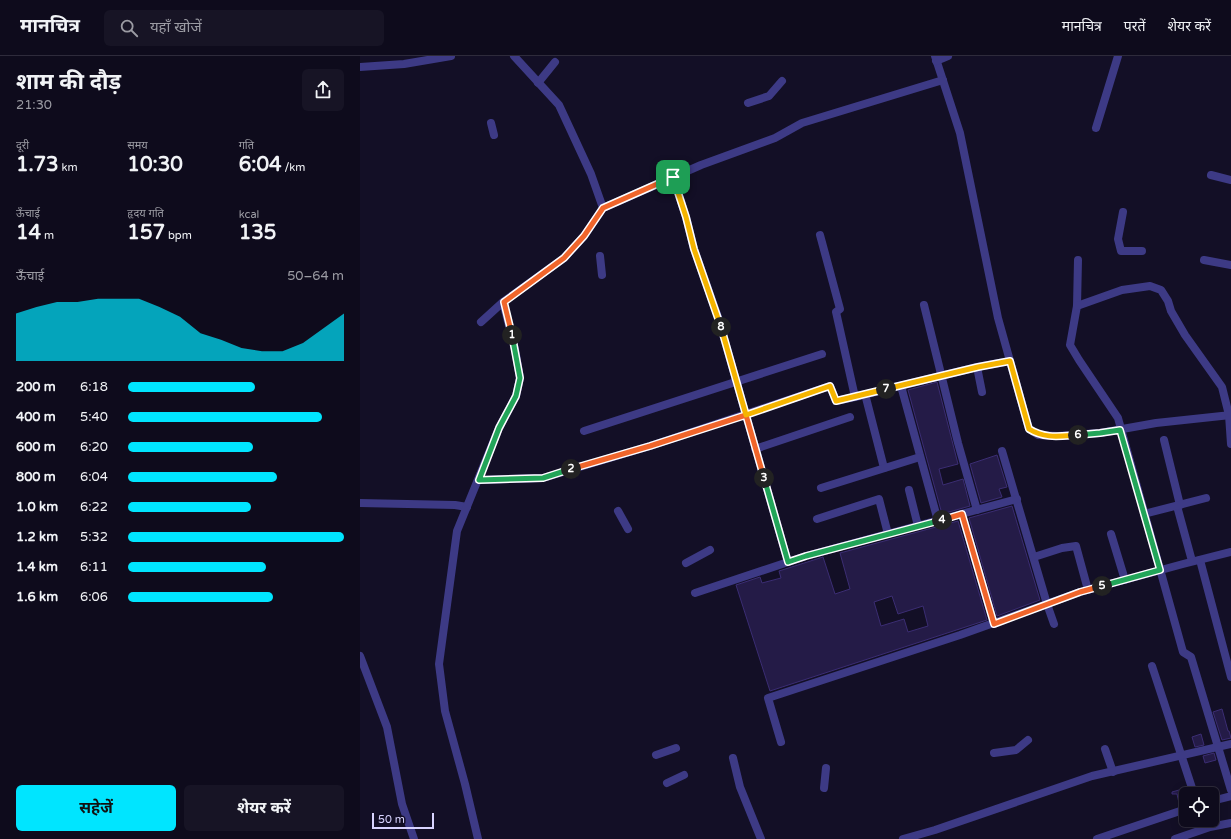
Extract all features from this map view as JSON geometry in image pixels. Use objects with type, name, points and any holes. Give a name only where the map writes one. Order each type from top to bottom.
[{"type":"street","points":[[360,67],[404,64],[451,56]]},
{"type":"street","points":[[514,56],[559,105],[591,174],[603,208]]},
{"type":"street","points":[[948,56],[936,58],[960,133],[998,318],[1029,429],[1038,435],[1058,436],[1100,433],[1156,423],[1230,415]]},
{"type":"street","points":[[1096,128],[1118,56]]},
{"type":"street","points":[[538,83],[555,62]]},
{"type":"street","points":[[482,322],[504,302],[564,258],[584,236],[603,208],[701,165],[775,138],[802,123],[943,80]]},
{"type":"street","points":[[748,103],[769,96],[782,81]]},
{"type":"street","points":[[491,123],[494,135]]},
{"type":"street","points":[[1210,175],[1231,180]]},
{"type":"street","points":[[673,177],[686,217],[694,249],[718,318],[788,562]]},
{"type":"street","points":[[1123,212],[1118,239],[1121,251],[1142,251]]},
{"type":"street","points":[[820,235],[840,309],[836,312],[855,397]]},
{"type":"street","points":[[600,256],[602,275]]},
{"type":"street","points":[[1078,260],[1077,306],[1070,345],[1078,360],[1118,418],[1120,430],[1183,652],[1191,657],[1231,790]]},
{"type":"street","points":[[1204,260],[1231,265]]},
{"type":"street","points":[[1077,306],[1122,290],[1150,286],[1161,290],[1168,300],[1171,311],[1185,335],[1222,387],[1230,415],[1231,444]]},
{"type":"street","points":[[478,839],[465,784],[445,712],[439,664],[457,531],[499,428],[516,396],[520,378],[504,302]]},
{"type":"street","points":[[924,305],[958,443],[977,510]]},
{"type":"street","points":[[584,431],[822,354]]},
{"type":"street","points":[[479,480],[543,478],[650,446],[830,386],[836,401],[978,367],[1010,361]]},
{"type":"street","points":[[978,367],[982,392]]},
{"type":"street","points":[[901,386],[938,521]]},
{"type":"street","points":[[865,394],[884,468]]},
{"type":"street","points":[[755,449],[850,417]]},
{"type":"street","points":[[1164,440],[1178,505],[1230,667],[1231,676]]},
{"type":"street","points":[[1002,451],[1054,624]]},
{"type":"street","points":[[821,488],[920,456]]},
{"type":"street","points":[[909,490],[918,526]]},
{"type":"street","points":[[1144,514],[1206,498]]},
{"type":"street","points":[[817,519],[879,499],[888,534]]},
{"type":"street","points":[[695,593],[806,556],[1017,499]]},
{"type":"street","points":[[360,503],[455,505],[467,507]]},
{"type":"street","points":[[618,511],[628,530]]},
{"type":"street","points":[[962,514],[994,624]]},
{"type":"street","points":[[1111,534],[1125,580]]},
{"type":"street","points":[[1034,557],[1062,548],[1076,546],[1088,590]]},
{"type":"street","points":[[686,563],[710,550]]},
{"type":"street","points":[[781,742],[768,698],[994,624],[1088,590],[1231,552]]},
{"type":"street","points":[[360,656],[387,727],[402,804],[414,839]]},
{"type":"street","points":[[1152,666],[1192,787]]},
{"type":"street","points":[[994,753],[1016,750],[1028,740]]},
{"type":"street","points":[[903,839],[935,830],[1092,776],[1231,744]]},
{"type":"street","points":[[656,755],[676,748]]},
{"type":"street","points":[[1105,750],[1113,772]]},
{"type":"street","points":[[734,758],[740,787],[761,839]]},
{"type":"street","points":[[824,788],[826,768]]},
{"type":"street","points":[[666,782],[684,775]]},
{"type":"street","points":[[1219,799],[1231,796]]},
{"type":"street","points":[[1097,839],[1179,811]]},
{"type":"street","points":[[1174,839],[1210,827],[1231,823]]},
{"type":"building","points":[[937,382],[958,464],[939,469],[943,485],[963,479],[970,506],[942,514],[908,390]]},
{"type":"building","points":[[997,455],[1007,487],[999,489],[1002,497],[981,503],[970,464]]},
{"type":"building","points":[[1012,506],[1040,600],[997,616],[969,518]]},
{"type":"building","points":[[958,521],[987,620],[770,691],[736,585],[760,577],[762,583],[781,578],[779,571],[823,557],[835,594],[850,589],[840,553]],"holes":[[[892,596],[898,614],[923,606],[928,626],[908,632],[904,619],[881,626],[874,602]]]},
{"type":"building","points":[[1222,709],[1231,738],[1222,740],[1213,712]]},
{"type":"building","points":[[1201,734],[1204,745],[1195,747],[1192,737]]},
{"type":"building","points":[[1214,753],[1216,760],[1205,763],[1203,756]]},
{"type":"building","points":[[1179,790],[1179,803],[1177,794],[1172,794],[1172,792]]},
{"type":"route","points":[[673,177],[603,208],[584,236],[564,258],[504,302],[520,378],[516,396],[499,428],[479,480],[543,478],[746,415],[788,562],[962,514],[994,624],[1080,592],[1160,570],[1120,430],[1058,436],[1038,435],[1029,429],[1010,361],[978,367],[836,401],[830,386],[746,415],[718,318],[694,249],[686,217],[673,177]]}]
